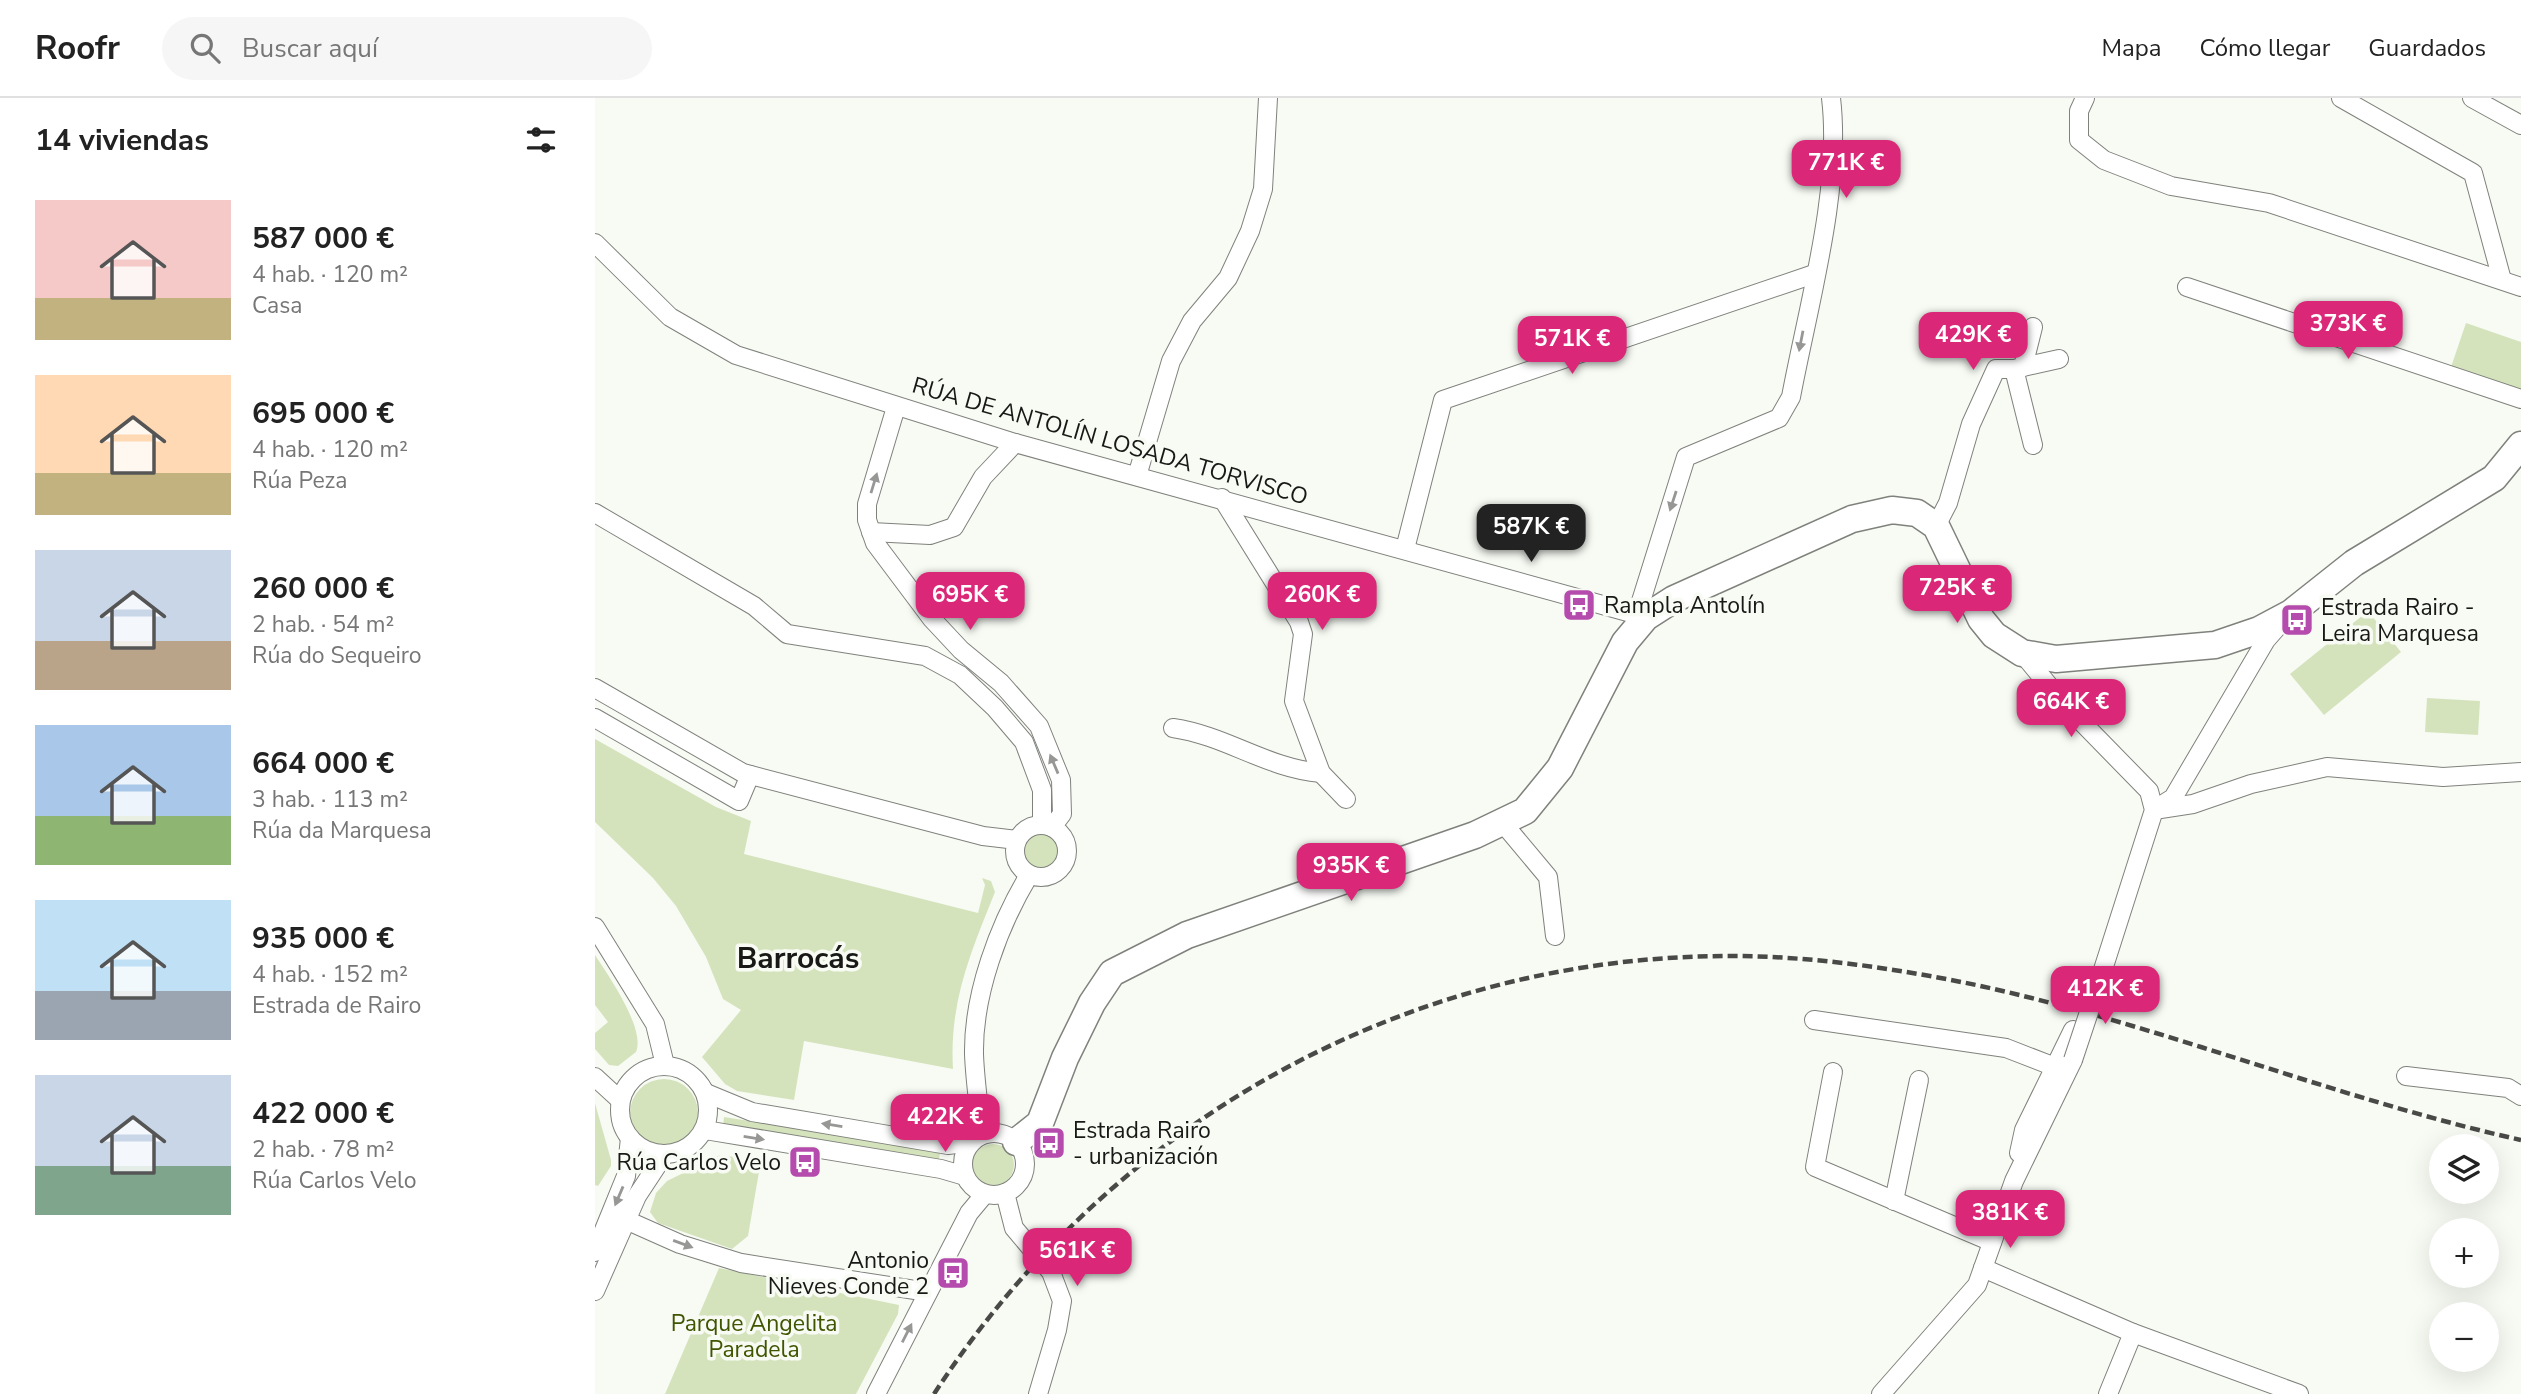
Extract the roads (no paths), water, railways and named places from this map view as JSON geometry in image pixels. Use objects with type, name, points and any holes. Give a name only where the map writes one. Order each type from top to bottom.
[{"type":"street","points":[[1137,476],[1171,361],[1192,321],[1228,278],[1250,232],[1263,189],[1268,98]]},
{"type":"street","points":[[1016,1142],[1039,1123],[1065,1058],[1092,1003],[1112,972],[1187,935],[1475,835],[1525,811],[1560,768],[1641,615],[1686,457],[1779,418],[1791,397],[1832,159],[1834,127],[1831,98]]},
{"type":"street","points":[[2085,98],[2080,111],[2079,140],[2104,160],[2171,186],[2269,203],[2521,287]]},
{"type":"street","points":[[2341,98],[2473,173],[2502,280]]},
{"type":"street","points":[[2472,98],[2521,125]]},
{"type":"street","name":"RÚA DE ANTOLÍN LOSADA TORVISCO","points":[[595,243],[670,317],[736,355],[1015,443],[1641,615]]},
{"type":"street","points":[[1405,549],[1443,400],[1814,274]]},
{"type":"street","points":[[2187,287],[2521,399]]},
{"type":"street","points":[[2033,327],[2018,368],[2033,444]]},
{"type":"street","points":[[1936,526],[1948,503],[1971,424],[1996,369],[2018,368],[2059,359]]},
{"type":"street","points":[[595,688],[750,775],[983,836],[1017,839],[1032,826],[1047,826],[1062,814],[1061,780],[1039,726],[1001,683],[961,650],[932,619],[875,543],[867,520],[867,504],[896,407]]},
{"type":"street","points":[[871,532],[930,535],[954,527],[983,477],[1015,443]]},
{"type":"street","points":[[2154,810],[2173,798],[2266,640],[2291,613],[2354,563],[2494,478],[2521,445]]},
{"type":"street","points":[[1222,498],[1299,622],[1303,634],[1294,701],[1321,773],[1346,799]]},
{"type":"street","points":[[1641,615],[1852,519],[1892,510],[1917,513],[1936,526],[1981,619],[1994,635],[2022,653],[2065,705],[2149,791],[2154,810],[2073,1060],[2014,1181],[1977,1285],[1881,1394]]},
{"type":"street","points":[[595,513],[754,606],[787,635],[925,656],[960,676],[995,708],[1024,742],[1042,790],[1047,826],[1065,842],[1064,862],[1049,875],[1029,874],[1016,860],[1017,839]]},
{"type":"street","points":[[2022,653],[2056,659],[2215,645],[2259,630],[2291,613]]},
{"type":"street","points":[[595,718],[739,801],[750,775]]},
{"type":"street","points":[[1173,728],[1197,732],[1290,770],[1321,773]]},
{"type":"street","points":[[2154,810],[2193,804],[2251,784],[2327,767],[2443,777],[2521,772]]},
{"type":"street","points":[[1502,822],[1548,877],[1555,936]]},
{"type":"street","points":[[706,1093],[752,1112],[948,1144],[977,1138],[1006,1135],[1016,1142],[1025,1164],[1015,1186],[1005,1193],[984,1195],[971,1186],[962,1164],[965,1152],[977,1138],[974,1051],[982,994],[1009,907],[1029,874]]},
{"type":"street","points":[[595,927],[655,1024],[665,1065]]},
{"type":"street","points":[[1814,1020],[2006,1048],[2055,1067]]},
{"type":"street","points":[[2014,1181],[2024,1130],[2073,1030]]},
{"type":"street","points":[[595,1252],[626,1176],[629,1138],[622,1122],[620,1100],[633,1078],[647,1069],[665,1065],[682,1069],[696,1079],[706,1093],[709,1111],[705,1130],[696,1142],[681,1152],[664,1155],[646,1151],[629,1138]]},
{"type":"street","points":[[1833,1072],[1815,1167],[1992,1242]]},
{"type":"street","points":[[2406,1076],[2508,1088],[2521,1096]]},
{"type":"street","points":[[595,1077],[620,1100]]},
{"type":"street","points":[[1894,1201],[1919,1080]]},
{"type":"street","points":[[705,1130],[941,1169],[965,1176]]},
{"type":"street","points":[[595,1291],[644,1183],[664,1155]]},
{"type":"street","points":[[1005,1193],[1014,1228],[1051,1272],[1062,1301],[1057,1330],[1038,1394]]},
{"type":"street","points":[[876,1394],[969,1213],[984,1195]]},
{"type":"street","points":[[626,1220],[680,1244],[741,1263],[928,1292]]},
{"type":"street","points":[[1983,1268],[2133,1333],[2299,1394]]},
{"type":"street","points":[[2108,1394],[2133,1333]]},
{"type":"railway","points":[[934,1394],[1006,1296],[1089,1210],[1180,1134],[1280,1071],[1387,1021],[1500,985],[1618,963],[1739,956],[1769,957],[1858,965],[1947,979],[2045,1001],[2113,1020],[2384,1104],[2521,1140]]},
{"type":"place","name":"Rampla Antolín","points":[[1579,605]]},
{"type":"place","name":"Estrada Rairo - Leira Marquesa","points":[[2297,620]]},
{"type":"place","name":"Estrada Rairo - urbanización","points":[[1049,1143]]},
{"type":"place","name":"Rúa Carlos Velo","points":[[805,1162]]},
{"type":"place","name":"Antonio Nieves Conde 2","points":[[953,1273]]},
{"type":"district","name":"Barrocás","points":[[798,958]]},
{"type":"park label","name":"Parque Angelita Paradela","points":[[754,1336]]}]
